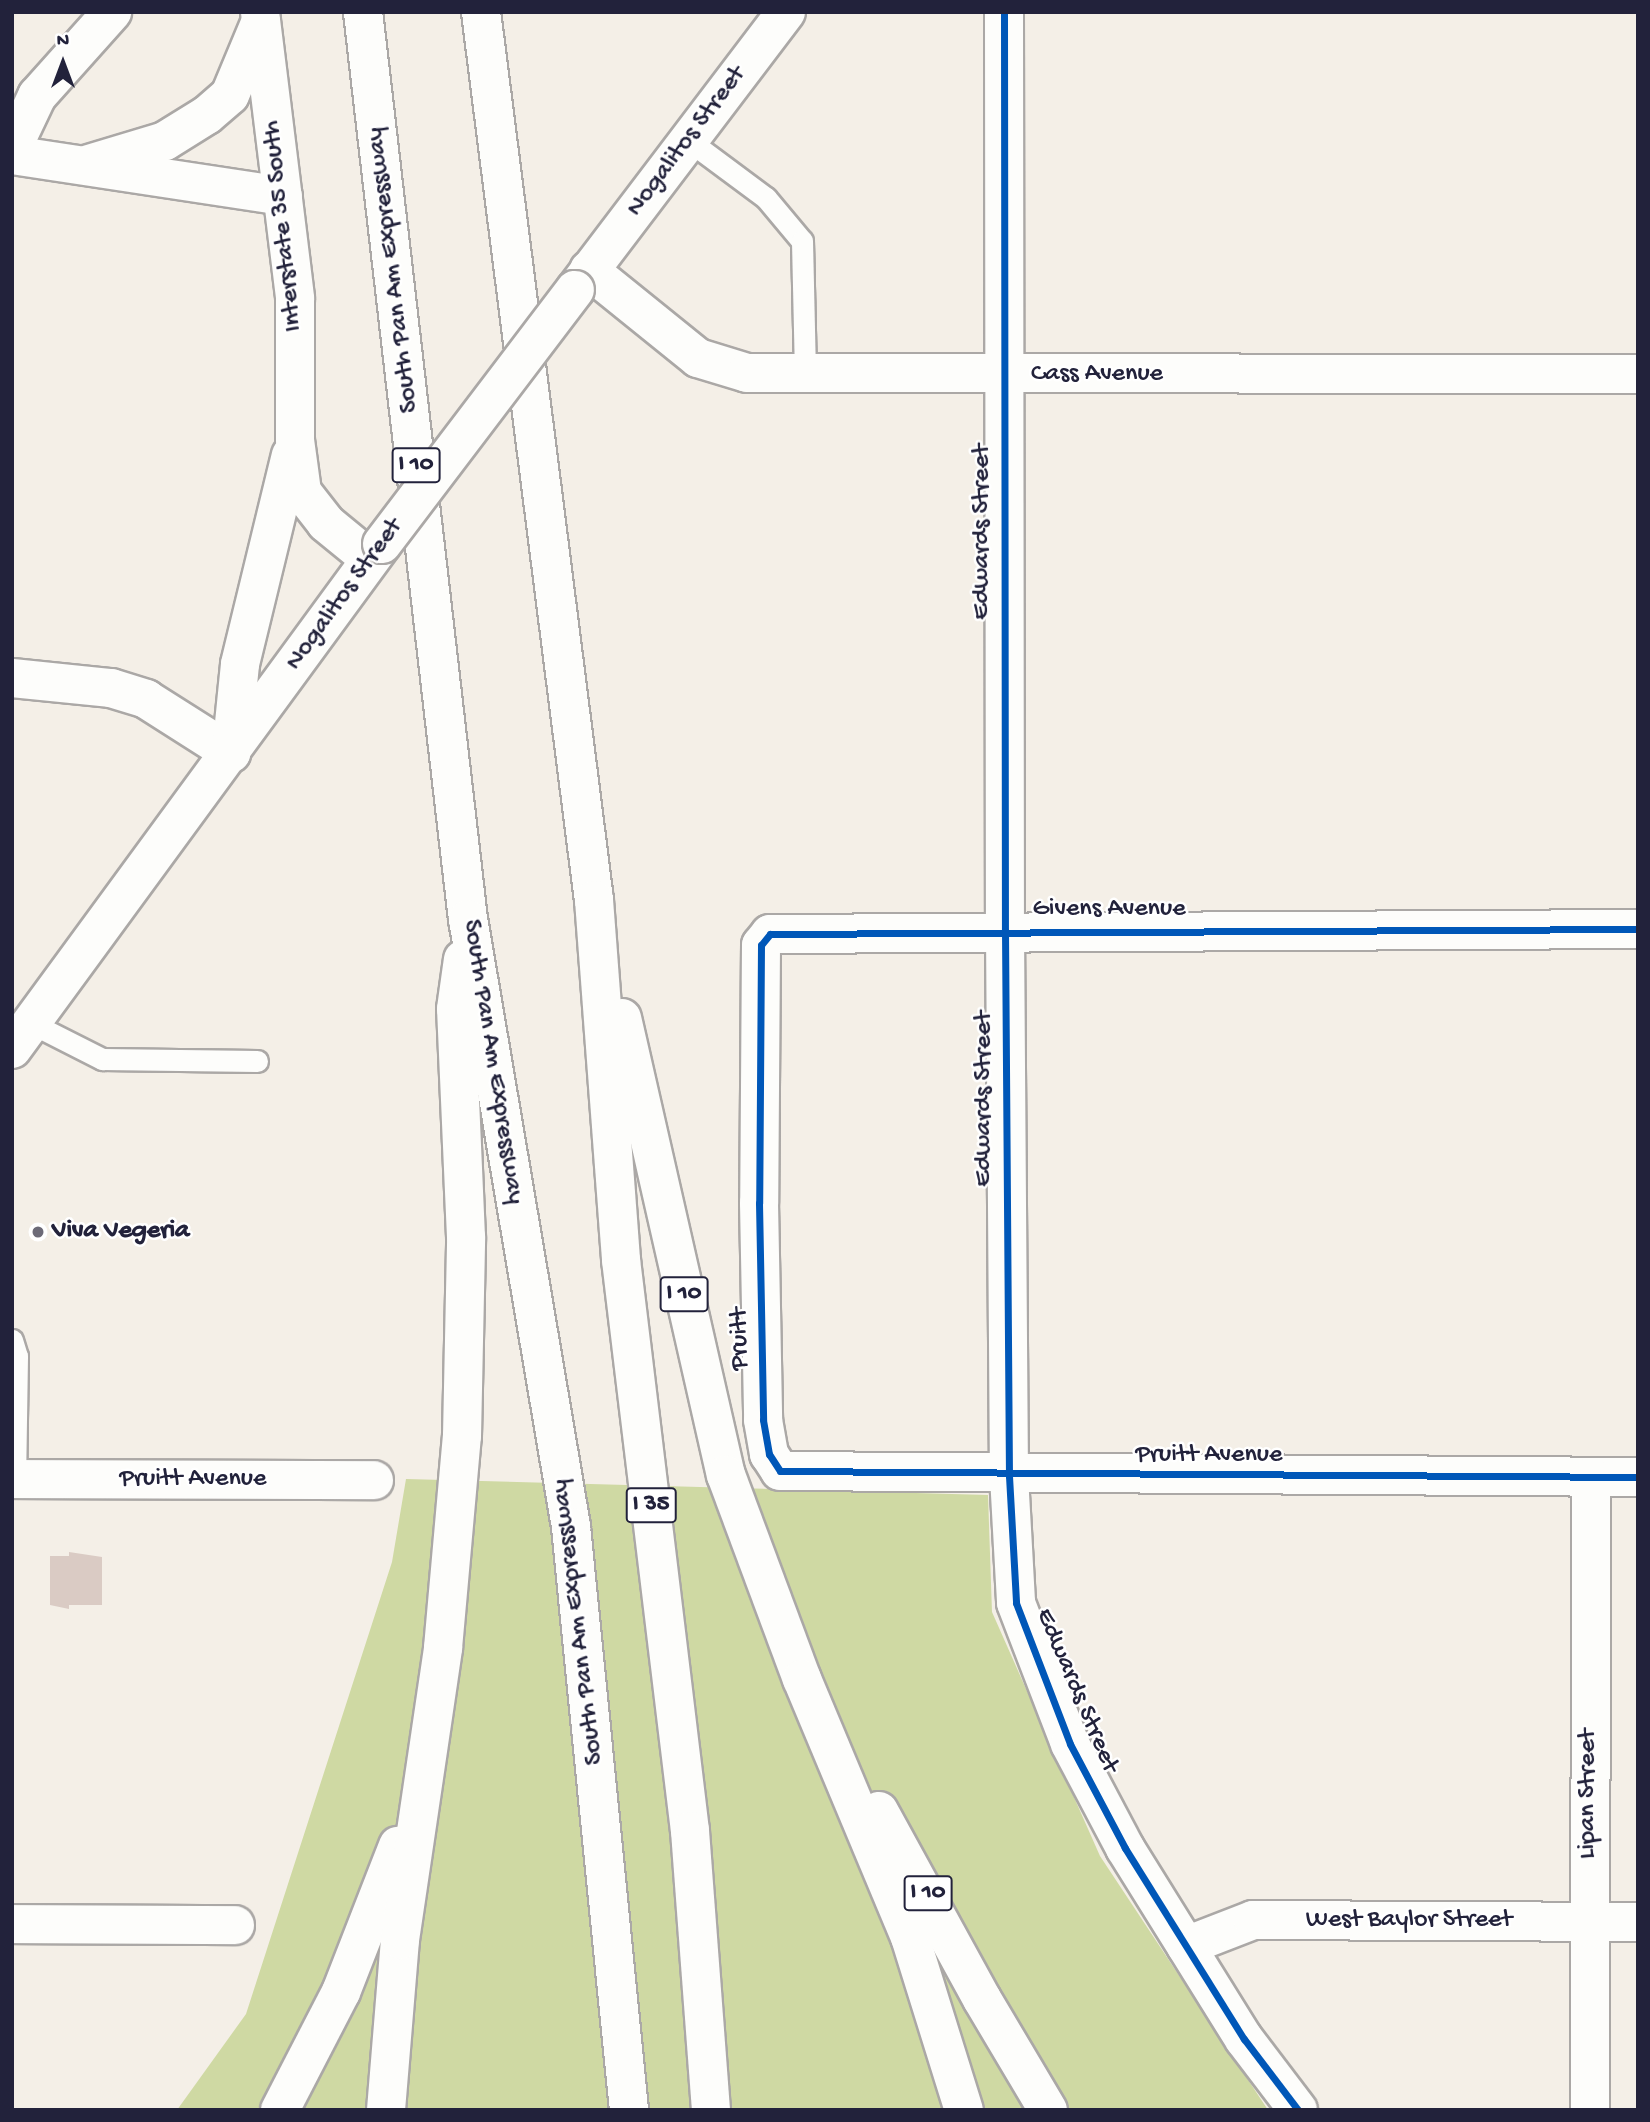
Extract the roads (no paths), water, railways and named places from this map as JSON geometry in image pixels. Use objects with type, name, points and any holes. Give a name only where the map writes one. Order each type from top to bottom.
[{"type":"main road","points":[[12,149],[37,96],[112,12]]},
{"type":"main road","name":"South Pan Am Expressway","points":[[363,12],[468,919],[571,1527],[629,2110]]},
{"type":"main road","name":"I 10","points":[[481,12],[594,900],[726,1475],[802,1679],[1048,2110]]},
{"type":"main road","name":"Nogalitos Street","points":[[22,1036],[376,552],[786,12]]},
{"type":"main road","name":"Edwards Street","points":[[1004,12],[1004,931],[1009,1476],[1016,1603],[1024,1633],[1076,1755],[1125,1848],[1244,2039],[1298,2110]]},
{"type":"main road","points":[[80,166],[165,141],[207,116],[230,95],[260,17]]},
{"type":"main road","name":"Interstate 35 South","points":[[260,17],[295,299],[295,440],[302,492],[326,523],[376,552]]},
{"type":"main road","points":[[12,155],[282,196]]},
{"type":"main road","name":"Cass Avenue","points":[[582,280],[698,358],[747,373],[805,376],[1638,374]]},
{"type":"main road","name":"Interstate 35 South","points":[[231,753],[240,664],[295,440]]},
{"type":"main road","points":[[12,678],[111,688],[146,699],[231,753]]},
{"type":"main road","name":"I 35","points":[[594,900],[621,1260],[690,1831],[711,2110]]},
{"type":"main road","name":"I 10","points":[[386,2110],[400,1940],[420,1789],[443,1648],[463,1436],[466,1224],[456,1009],[468,919]]},
{"type":"main road","name":"Givens Avenue","points":[[759,1203],[761,945],[770,934],[1638,929]]},
{"type":"main road","name":"Pruitt","points":[[759,1203],[763,1420],[769,1454],[780,1471]]},
{"type":"main road","name":"Pruitt Avenue","points":[[780,1471],[1009,1476],[1638,1478]]},
{"type":"main road","name":"Lipan Street","points":[[1590,2110],[1591,1478]]},
{"type":"main road","name":"Pruitt Avenue","points":[[14,1479],[374,1480]]},
{"type":"main road","points":[[802,1679],[910,1937],[964,2110]]},
{"type":"main road","points":[[279,2110],[341,1992],[420,1789]]},
{"type":"main road","name":"West Baylor Street","points":[[1186,1946],[1253,1920],[1638,1922]]},
{"type":"main road","points":[[12,1924],[235,1925]]},
{"type":"lane","points":[[688,140],[766,198],[802,241],[805,376]]},
{"type":"lane","points":[[22,1036],[102,1059],[257,1061]]},
{"type":"lane","points":[[12,1340],[17,1356],[14,1479]]},
{"type":"place","name":"Viva Vegeria","points":[[38,1232]]}]
